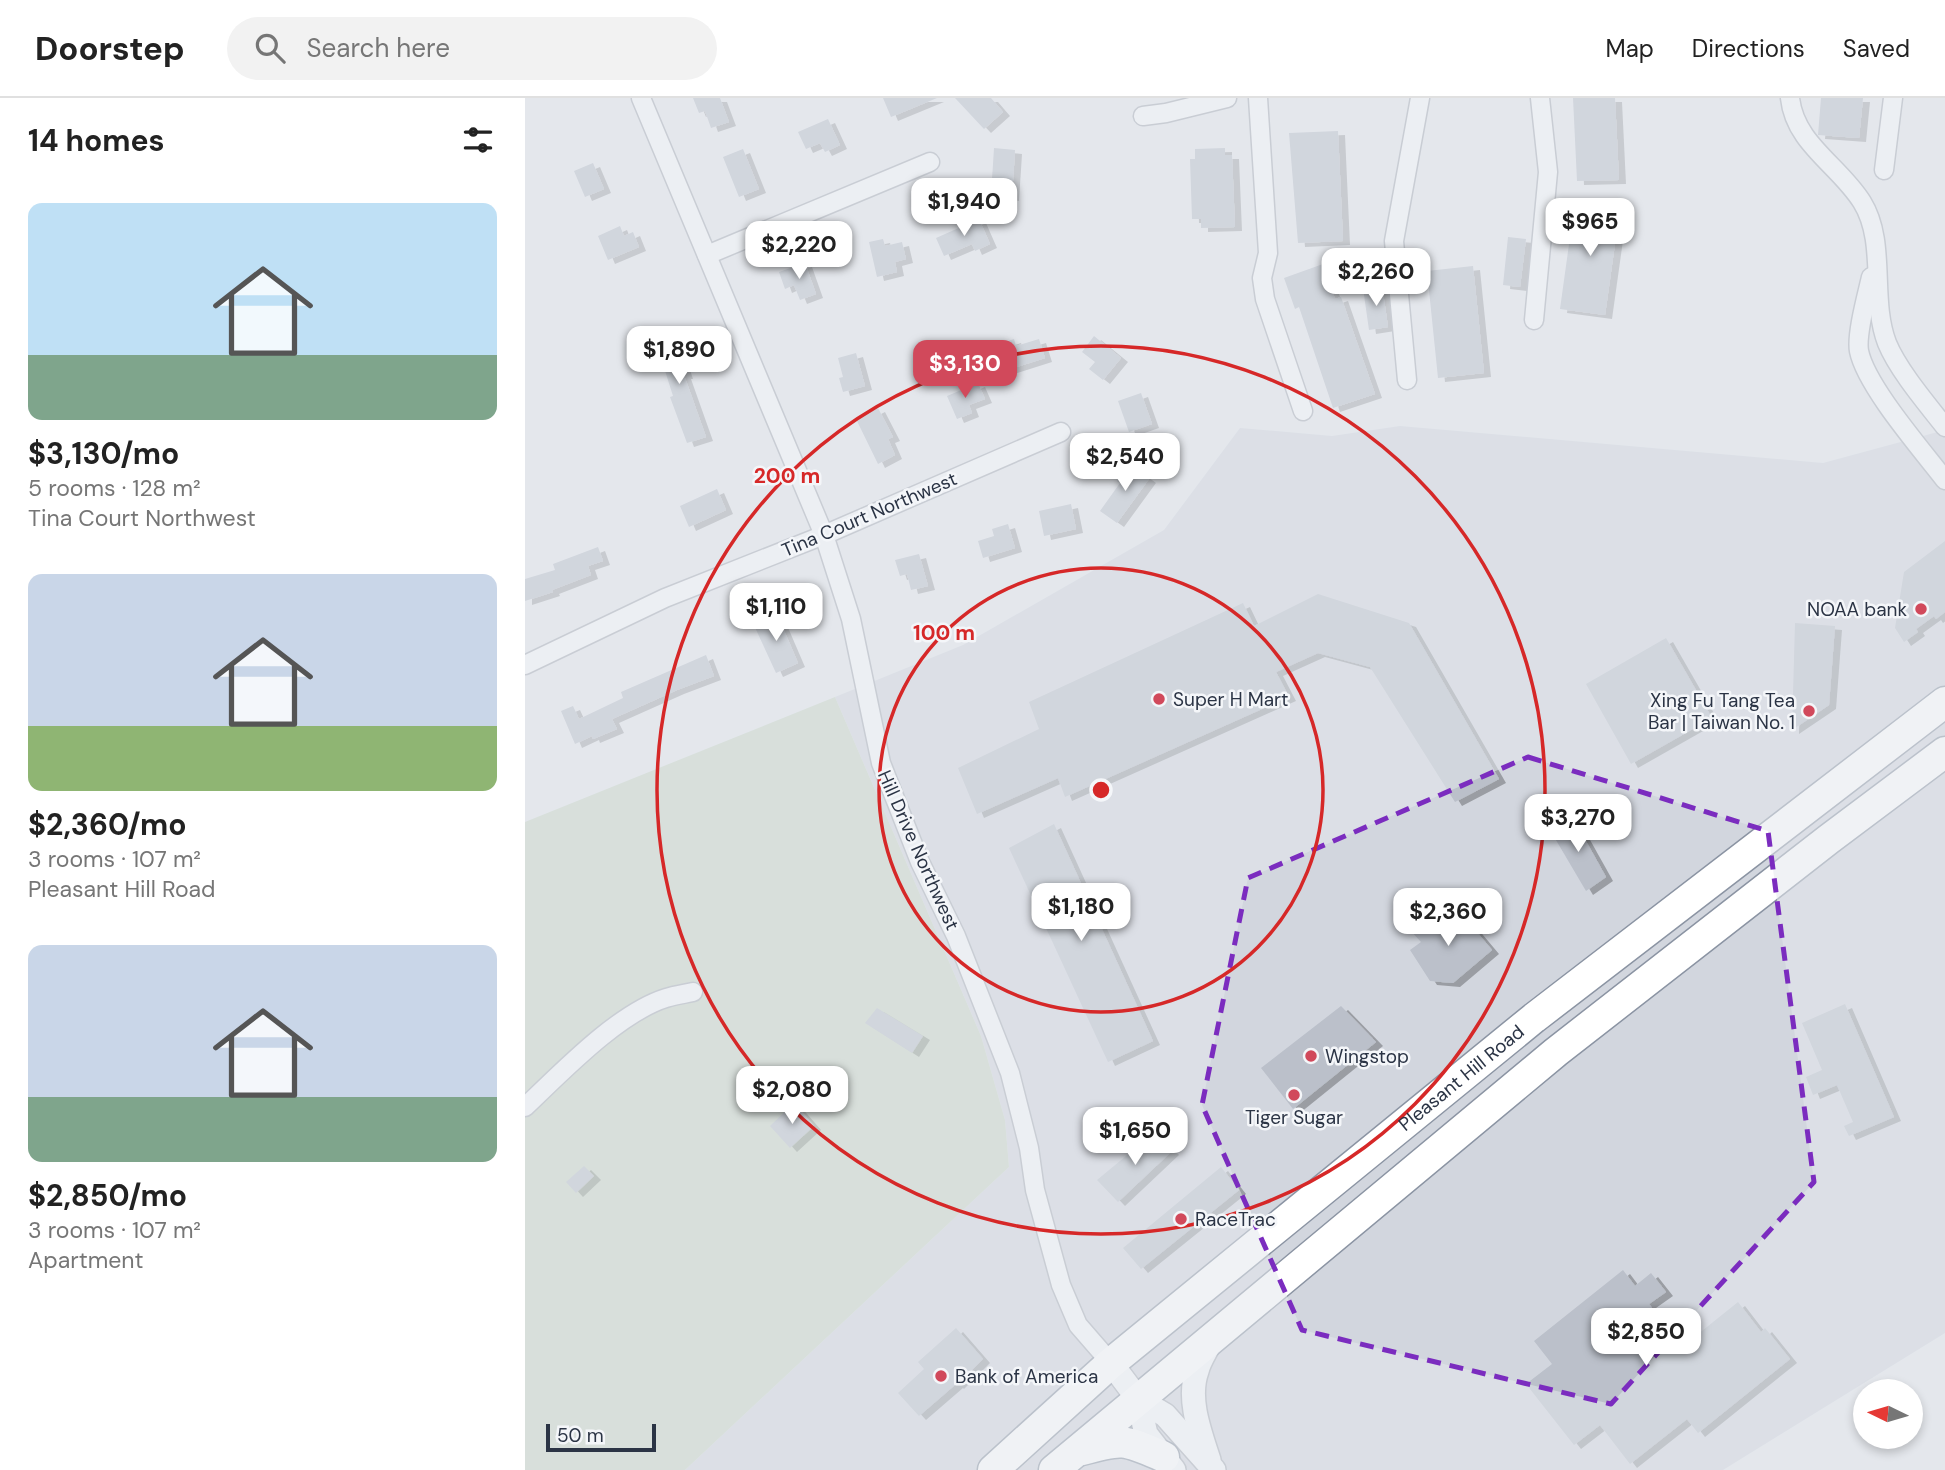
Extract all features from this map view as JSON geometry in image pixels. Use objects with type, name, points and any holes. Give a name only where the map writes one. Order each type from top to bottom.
[{"type":"highway","name":"Pleasant Hill Road","points":[[993,1470],[1111,1363],[1534,1018],[1945,702]]},
{"type":"highway","name":"Pleasant Hill Road","points":[[1065,1461],[1556,1052],[1945,752]]},
{"type":"highway","points":[[1065,1461],[1109,1442],[1125,1441],[1169,1463]]},
{"type":"street","name":"Hill Drive Northwest","points":[[641,98],[824,535],[851,619],[881,763],[920,862],[957,936],[1010,1073],[1029,1148],[1035,1190],[1061,1285],[1078,1325],[1111,1363]]},
{"type":"street","points":[[1143,116],[1227,98]]},
{"type":"street","points":[[1258,98],[1268,253],[1262,278],[1265,299],[1303,411]]},
{"type":"street","points":[[1407,380],[1394,241],[1420,98]]},
{"type":"street","points":[[1534,320],[1549,172],[1540,98]]},
{"type":"street","points":[[1790,98],[1791,112],[1802,135],[1861,200],[1872,222],[1879,308],[1887,344],[1908,378],[1945,427]]},
{"type":"street","points":[[1884,170],[1893,98]]},
{"type":"street","points":[[707,255],[930,162]]},
{"type":"street","points":[[1875,259],[1864,306],[1859,349],[1869,376],[1945,480]]},
{"type":"street","name":"Tina Court Northwest","points":[[525,665],[665,598],[824,535],[1061,432]]},
{"type":"street","points":[[525,1107],[601,1038],[637,1011],[666,998],[693,992]]},
{"type":"street","points":[[1212,1337],[1193,1386],[1198,1424],[1212,1468]]},
{"type":"street","points":[[1111,1363],[1138,1399],[1165,1415],[1212,1468]]},
{"type":"street","points":[[1138,1399],[1146,1434],[1169,1463]]},
{"type":"highlighted area","points":[[1528,757],[1768,831],[1814,1182],[1611,1404],[1302,1330],[1202,1105],[1248,878]]},
{"type":"shaded area","points":[[1400,426],[1823,463],[1945,430],[1945,1333],[1870,1379],[1853,1379],[1853,1390],[1723,1470],[685,1470],[1009,1167],[1005,1120],[981,1036],[835,697],[963,645],[1164,530],[1240,428],[1332,436]]},
{"type":"green space","points":[[835,697],[981,1036],[1005,1120],[1009,1167],[685,1470],[525,1470],[525,822]]},
{"type":"building","points":[[693,98],[720,98],[729,122],[711,128],[705,111],[699,113]]},
{"type":"building","points":[[883,98],[937,98],[891,117]]},
{"type":"building","points":[[955,98],[991,98],[1003,112],[984,129]]},
{"type":"building","points":[[1573,98],[1615,98],[1619,180],[1577,181]]},
{"type":"building","points":[[1821,98],[1863,98],[1859,138],[1818,135]]},
{"type":"building","points":[[828,119],[840,145],[825,152],[820,143],[806,149],[798,132]]},
{"type":"building","points":[[1338,131],[1343,241],[1298,243],[1289,133]]},
{"type":"building","points":[[994,148],[1015,150],[1012,197],[991,195]]},
{"type":"building","points":[[1225,148],[1225,155],[1232,155],[1235,227],[1201,228],[1201,219],[1192,219],[1190,159],[1195,159],[1195,149]]},
{"type":"building","points":[[743,149],[759,189],[739,197],[723,157]]},
{"type":"building","points":[[593,163],[604,189],[585,197],[574,171]]},
{"type":"building","points":[[1575,201],[1620,208],[1605,315],[1560,309]]},
{"type":"building","points":[[979,219],[990,244],[975,251],[972,244],[944,256],[936,238]]},
{"type":"building","points":[[620,226],[624,236],[633,232],[639,247],[608,260],[598,236]]},
{"type":"building","points":[[1508,237],[1526,239],[1520,287],[1503,285]]},
{"type":"building","points":[[883,239],[885,246],[902,242],[906,259],[895,262],[897,272],[877,277],[869,242]]},
{"type":"building","points":[[805,263],[816,294],[800,300],[794,285],[785,289],[779,272]]},
{"type":"building","points":[[1323,264],[1335,299],[1341,297],[1375,394],[1333,408],[1299,307],[1295,309],[1284,278]]},
{"type":"building","points":[[1473,266],[1484,373],[1438,378],[1427,271]]},
{"type":"building","points":[[1382,285],[1388,327],[1369,330],[1363,288]]},
{"type":"building","points":[[677,329],[682,343],[676,345],[684,375],[706,437],[687,443],[670,397],[673,396],[654,336]]},
{"type":"building","points":[[1094,336],[1121,358],[1103,380],[1089,369],[1095,362],[1082,352]]},
{"type":"building","points":[[1014,339],[1016,346],[1039,339],[1045,358],[998,373],[989,347]]},
{"type":"building","points":[[856,353],[865,386],[843,392],[839,378],[843,377],[838,358]]},
{"type":"building","points":[[978,383],[985,399],[969,405],[972,413],[957,419],[947,396]]},
{"type":"building","points":[[1141,393],[1152,424],[1129,432],[1118,401]]},
{"type":"building","points":[[878,408],[893,437],[888,439],[895,455],[878,464],[856,419]]},
{"type":"building","points":[[1129,464],[1149,479],[1117,523],[1100,511],[1120,483],[1117,481]]},
{"type":"building","points":[[717,489],[726,510],[689,527],[680,506]]},
{"type":"building","points":[[1071,504],[1076,529],[1044,536],[1039,511]]},
{"type":"building","points":[[1008,524],[1015,548],[983,558],[978,541],[994,536],[992,529]]},
{"type":"building","points":[[1945,541],[1945,612],[1936,619],[1934,616],[1916,629],[1918,632],[1904,642],[1895,628],[1904,572]]},
{"type":"building","points":[[598,547],[603,561],[588,566],[591,575],[525,601],[525,579],[555,570],[553,564]]},
{"type":"building","points":[[919,554],[928,586],[911,590],[907,574],[900,576],[895,560]]},
{"type":"building","points":[[1318,594],[1409,623],[1499,779],[1455,802],[1370,667],[1318,653],[1276,672],[1289,697],[1065,797],[1058,778],[977,814],[958,768],[1039,729],[1029,702],[1243,603],[1254,626]]},
{"type":"building","points":[[776,612],[798,663],[776,673],[753,623]]},
{"type":"building","points":[[1795,623],[1835,626],[1829,705],[1792,730]]},
{"type":"building","points":[[1666,638],[1712,718],[1631,764],[1586,684]]},
{"type":"building","points":[[706,655],[714,676],[612,719],[617,729],[575,744],[561,711],[573,706],[579,719],[623,698],[621,692]]},
{"type":"building","points":[[1573,818],[1606,877],[1586,891],[1550,830]]},
{"type":"building","points":[[1054,824],[1153,1041],[1108,1062],[1009,848]]},
{"type":"building","points":[[1460,912],[1492,950],[1453,983],[1430,981],[1410,950],[1421,942],[1409,929],[1430,913],[1441,927]]},
{"type":"building","points":[[1845,1004],[1894,1117],[1849,1136],[1844,1126],[1853,1122],[1837,1085],[1813,1095],[1806,1077],[1822,1070],[1802,1023]]},
{"type":"building","points":[[1341,1006],[1376,1042],[1293,1109],[1261,1068]]},
{"type":"building","points":[[877,1008],[923,1036],[912,1053],[865,1023]]},
{"type":"building","points":[[794,1103],[814,1126],[790,1148],[770,1126]]},
{"type":"building","points":[[1155,1132],[1172,1151],[1118,1202],[1097,1180]]},
{"type":"building","points":[[584,1166],[594,1176],[576,1193],[566,1182]]},
{"type":"building","name":"RaceTrac","points":[[1221,1167],[1239,1190],[1141,1269],[1123,1248]]},
{"type":"building","points":[[1623,1270],[1635,1286],[1651,1273],[1666,1292],[1649,1304],[1682,1347],[1738,1302],[1761,1332],[1765,1328],[1790,1359],[1698,1433],[1687,1419],[1630,1464],[1600,1425],[1574,1445],[1526,1384],[1552,1364],[1534,1341]]},
{"type":"building","name":"Bank of America","points":[[956,1328],[983,1359],[957,1385],[919,1416],[898,1393],[924,1369],[918,1362]]},
{"type":"place","name":"NOAA bank","points":[[1921,609]]},
{"type":"place","name":"Super H Mart","points":[[1159,699]]},
{"type":"place","name":"Xing Fu Tang Tea Bar | Taiwan No. 1","points":[[1809,711]]},
{"type":"place","name":"Wingstop","points":[[1311,1056]]},
{"type":"place","name":"Tiger Sugar","points":[[1294,1095]]},
{"type":"place","name":"RaceTrac","points":[[1181,1219]]},
{"type":"place","name":"Bank of America","points":[[941,1376]]}]
